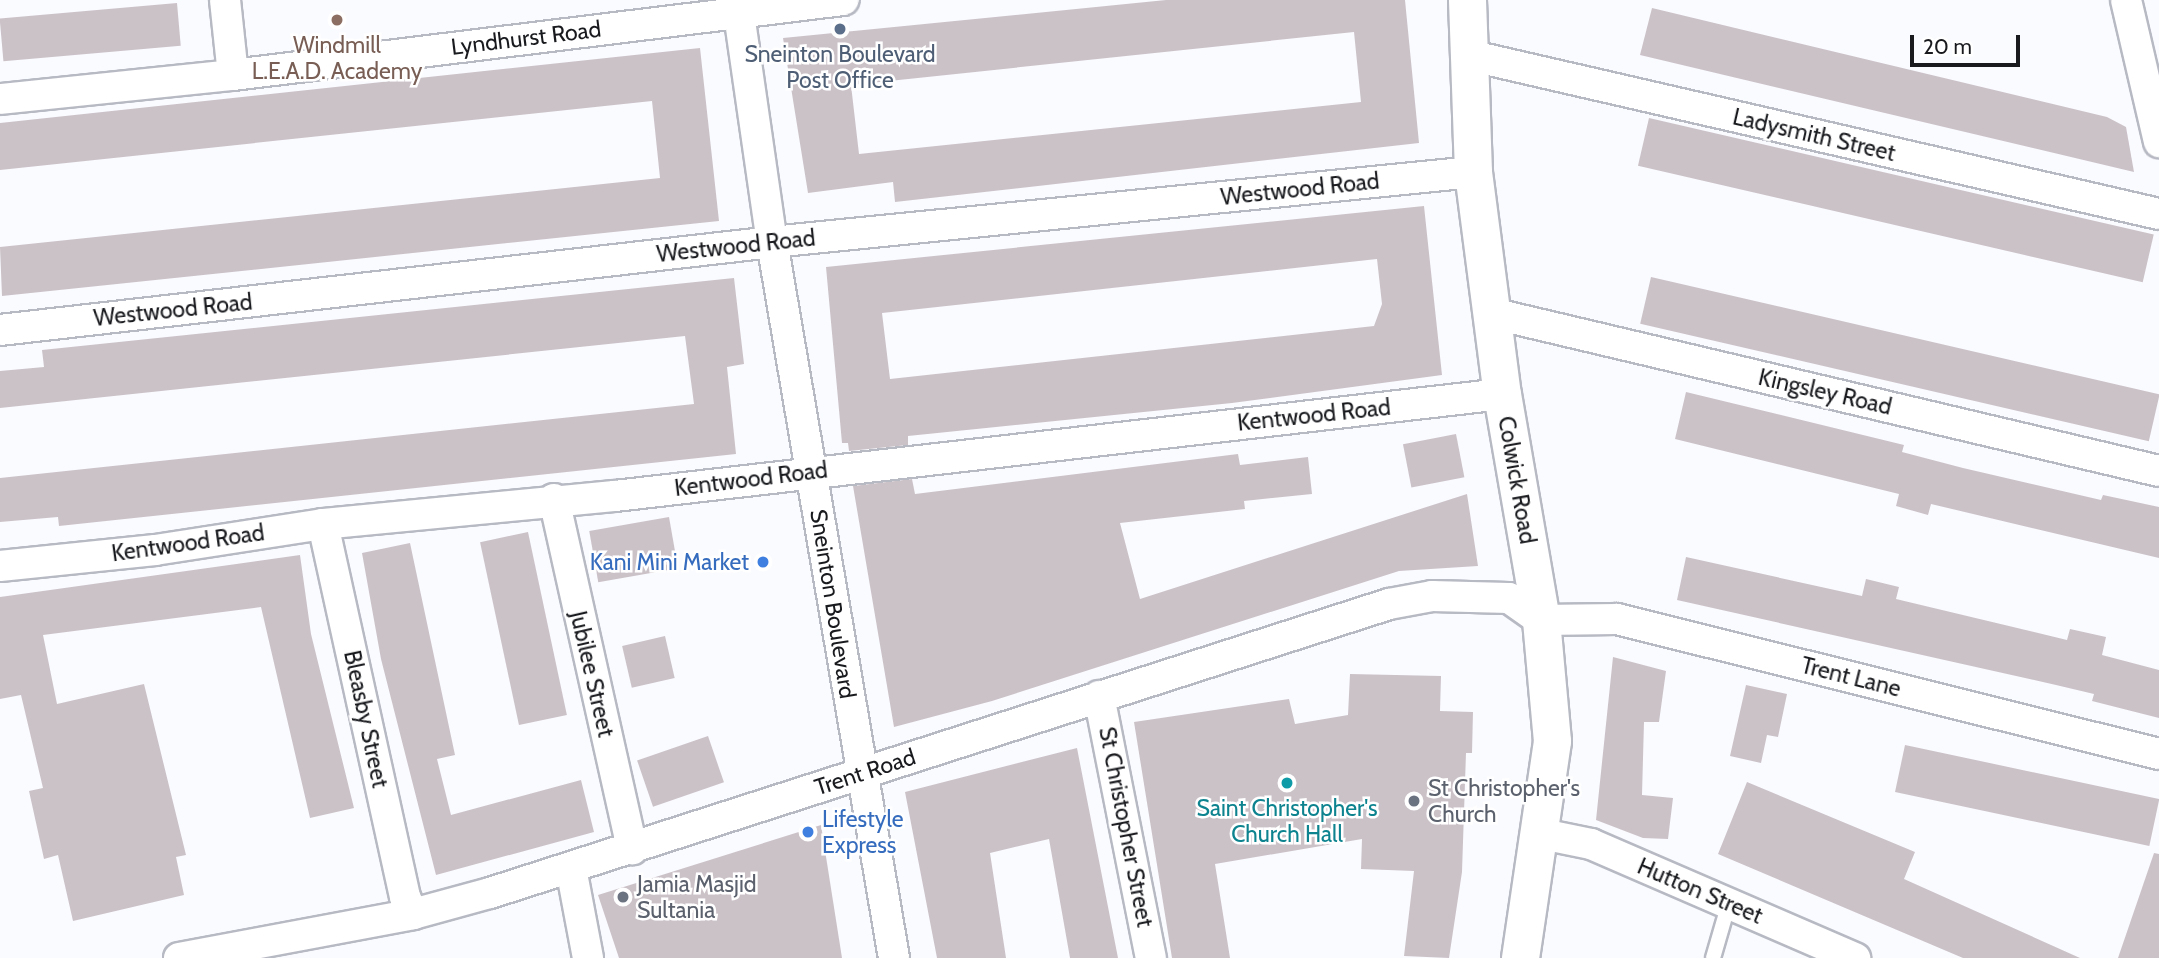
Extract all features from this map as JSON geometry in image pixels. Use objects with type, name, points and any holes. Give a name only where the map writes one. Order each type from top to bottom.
[{"type":"street","points":[[225,0],[233,75]]},
{"type":"street","name":"Lyndhurst Road","points":[[0,99],[233,75],[738,5],[843,0]]},
{"type":"street","name":"Colwick Road","points":[[1467,0],[1473,172],[1502,394],[1541,620],[1552,741],[1542,834],[1520,958]]},
{"type":"street","points":[[2126,0],[2159,142]]},
{"type":"street","name":"Sneinton Boulevard","points":[[738,5],[772,242],[894,958]]},
{"type":"street","name":"Ladysmith Street","points":[[1468,55],[2159,214]]},
{"type":"street","name":"Westwood Road","points":[[0,330],[772,242],[1473,172]]},
{"type":"street","name":"Kingsley Road","points":[[1491,313],[2159,471]]},
{"type":"street","name":"Kentwood Road","points":[[0,566],[155,550],[323,524],[554,499],[615,496],[811,471],[1502,394]]},
{"type":"street","name":"Jubilee Street","points":[[554,499],[632,849]]},
{"type":"street","name":"Bleasby Street","points":[[323,524],[405,897],[413,914]]},
{"type":"street","name":"Trent Road","points":[[179,958],[413,914],[571,868],[1389,604],[1422,598],[1509,598],[1541,620]]},
{"type":"street","name":"Trent Lane","points":[[1541,620],[1617,619],[2159,754]]},
{"type":"street","name":"St Christopher Street","points":[[1099,696],[1151,958]]},
{"type":"street","name":"Hutton Street","points":[[1542,834],[1591,844],[1855,958]]},
{"type":"street","points":[[571,868],[588,958]]},
{"type":"lane","points":[[1713,958],[1729,903]]},
{"type":"building","points":[[1166,0],[1405,0],[1419,143],[895,202],[893,182],[808,193],[783,38]],"holes":[[[1354,32],[1361,102],[859,154],[851,85]]]},
{"type":"building","points":[[177,3],[181,46],[3,61],[0,18]]},
{"type":"building","points":[[1652,8],[2107,117],[2126,127],[2134,172],[1640,55]]},
{"type":"building","points":[[700,48],[719,221],[2,296],[0,247],[660,178],[652,101],[0,170],[0,123]]},
{"type":"building","points":[[1649,118],[2154,235],[2143,282],[1638,166]]},
{"type":"building","points":[[1424,206],[1442,375],[1232,403],[908,436],[908,445],[849,451],[848,443],[842,443],[826,267]],"holes":[[[1377,259],[1382,304],[1374,326],[890,379],[882,313]]]},
{"type":"building","points":[[1651,277],[2159,394],[2149,441],[1640,324]]},
{"type":"building","points":[[734,278],[744,364],[727,367],[736,454],[59,526],[58,517],[0,522],[0,478],[694,404],[685,336],[0,408],[0,371],[44,367],[42,350]]},
{"type":"building","points":[[1686,392],[1904,445],[1902,452],[1963,468],[2101,500],[2103,495],[2159,507],[2159,558],[1931,504],[1928,515],[1896,506],[1899,494],[1675,439]]},
{"type":"building","points":[[1456,434],[1464,477],[1411,487],[1403,444]]},
{"type":"building","points":[[1238,454],[1240,465],[1308,457],[1312,494],[1244,501],[1245,509],[1120,523],[1140,599],[1467,494],[1478,566],[1399,571],[992,701],[894,727],[853,486],[912,479],[915,494]]},
{"type":"building","points":[[669,517],[678,568],[598,582],[589,531]]},
{"type":"building","points":[[528,532],[567,715],[519,725],[480,542]]},
{"type":"building","points":[[410,543],[455,755],[437,759],[451,815],[581,780],[594,832],[436,875],[381,659],[362,553]]},
{"type":"building","points":[[300,555],[311,634],[354,808],[310,818],[261,607],[43,635],[57,704],[144,684],[186,855],[176,857],[184,895],[73,921],[58,855],[44,859],[29,791],[43,788],[21,695],[0,699],[0,597]]},
{"type":"building","points":[[1686,557],[1862,596],[1866,579],[1899,587],[1896,599],[2067,640],[2070,629],[2106,637],[2102,655],[2159,670],[2159,718],[2092,701],[2094,694],[1677,600]]},
{"type":"building","points":[[665,636],[675,678],[632,688],[622,646]]},
{"type":"building","points":[[1613,657],[1666,671],[1659,722],[1644,722],[1642,795],[1673,798],[1668,839],[1643,838],[1596,820]]},
{"type":"building","points":[[1350,674],[1441,676],[1440,711],[1473,712],[1472,753],[1466,753],[1462,872],[1449,958],[1404,956],[1414,871],[1361,869],[1362,839],[1215,864],[1230,958],[1172,958],[1134,722],[1289,699],[1295,724],[1348,715]]},
{"type":"building","points":[[1746,685],[1787,694],[1778,737],[1767,735],[1761,763],[1730,756]]},
{"type":"building","points":[[708,736],[724,782],[653,807],[637,760]]},
{"type":"building","points":[[1905,745],[2159,799],[2149,846],[1895,792]]},
{"type":"building","points":[[1077,748],[1118,958],[1070,958],[1049,839],[990,853],[1006,958],[937,958],[905,792]]},
{"type":"building","points":[[1747,782],[1915,852],[1904,879],[2080,958],[1963,958],[1718,854]]},
{"type":"building","points":[[821,825],[842,958],[619,958],[598,895]]},
{"type":"building","points":[[2154,853],[2159,854],[2159,958],[2118,958]]},
{"type":"place","name":"Windmill L.E.A.D. Academy","points":[[337,20]]},
{"type":"place","name":"Sneinton Boulevard Post Office","points":[[840,29]]},
{"type":"place","name":"Kani Mini Market","points":[[763,562]]},
{"type":"place","name":"Saint Christopher's Church Hall","points":[[1287,783]]},
{"type":"place","name":"St Christopher's Church","points":[[1414,801]]},
{"type":"place","name":"Lifestyle Express","points":[[808,832]]},
{"type":"place","name":"Jamia Masjid Sultania","points":[[623,897]]}]
